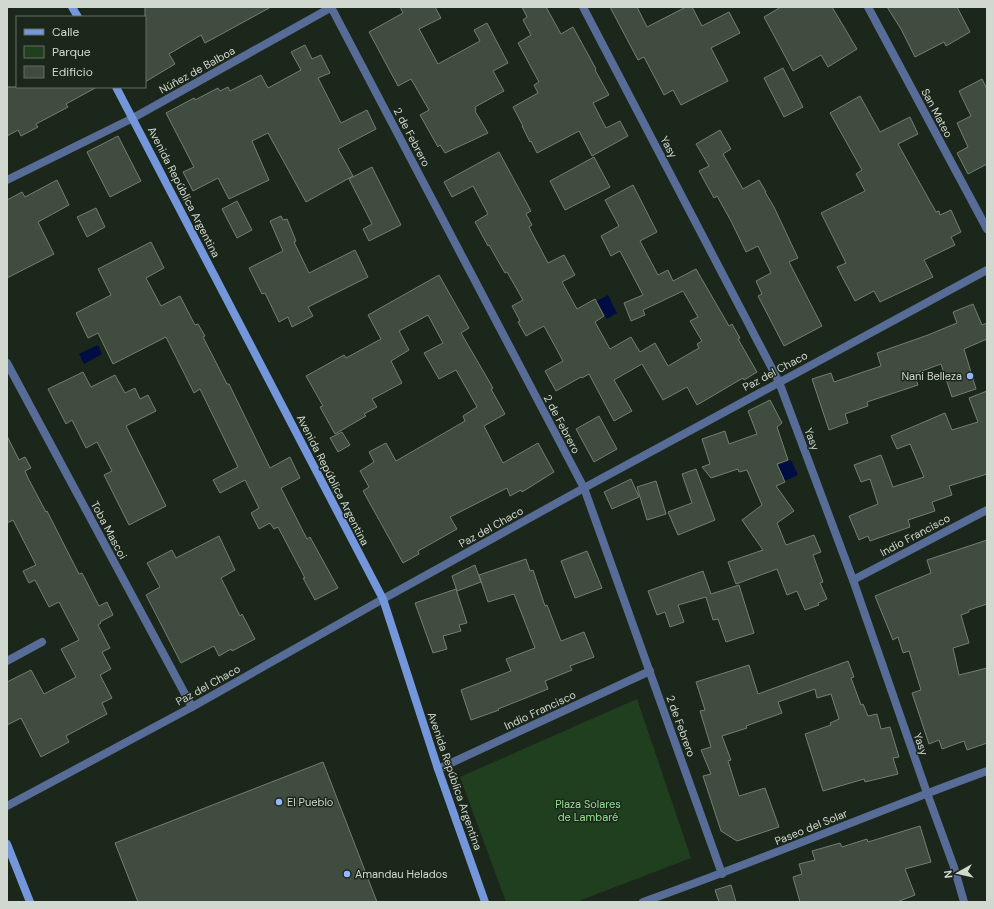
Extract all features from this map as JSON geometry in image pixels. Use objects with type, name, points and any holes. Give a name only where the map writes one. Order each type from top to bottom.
[{"type":"main road","points":[[72,7],[77,16]]},
{"type":"main road","name":"Avenida República Argentina","points":[[117,88],[383,599],[438,769],[485,902]]},
{"type":"main road","points":[[7,844],[30,902]]},
{"type":"street","name":"Núñez de Balboa","points":[[7,180],[133,118],[331,7]]},
{"type":"street","name":"2 de Febrero","points":[[331,7],[584,488],[722,874]]},
{"type":"street","name":"Yasy","points":[[583,7],[779,382],[853,580],[954,867],[964,902]]},
{"type":"street","name":"San Mateo","points":[[868,7],[987,229]]},
{"type":"street","name":"Paz del Chaco","points":[[7,806],[192,707],[584,488],[987,270]]},
{"type":"street","name":"Toba Mascoi","points":[[7,363],[192,707]]},
{"type":"street","name":"Indio Francisco","points":[[853,580],[987,510]]},
{"type":"street","points":[[7,661],[42,642]]},
{"type":"street","name":"Indio Francisco","points":[[438,769],[650,671]]},
{"type":"street","name":"Paseo del Solar","points":[[643,902],[722,874],[927,793],[987,771]]},
{"type":"green space","name":"Plaza Solares de Lambaré","points":[[637,699],[691,858],[576,902],[506,902],[460,777]]},
{"type":"shaded area","points":[[608,295],[617,313],[607,319],[597,301]]},
{"type":"shaded area","points":[[98,345],[102,354],[84,364],[79,354]]},
{"type":"shaded area","points":[[791,460],[798,475],[785,481],[778,465]]},
{"type":"building","points":[[145,7],[271,7],[205,43],[201,35],[169,54],[175,64],[146,81]]},
{"type":"building","points":[[400,7],[435,7],[441,18],[419,29],[438,64],[480,41],[474,30],[487,23],[508,63],[493,71],[504,91],[475,107],[475,111],[488,133],[445,153],[440,145],[438,147],[420,115],[429,110],[411,79],[398,86],[369,32],[403,13]]},
{"type":"building","points":[[522,7],[546,7],[561,34],[573,27],[609,95],[593,103],[606,128],[620,121],[628,136],[592,156],[579,131],[537,153],[513,107],[538,93],[534,85],[539,82],[518,43],[531,35],[523,20],[527,17]]},
{"type":"building","points":[[610,7],[637,7],[647,27],[686,7],[692,7],[702,26],[729,12],[740,33],[711,48],[728,81],[681,105],[673,90],[664,95],[644,57],[638,60]]},
{"type":"building","points":[[781,7],[832,7],[857,49],[828,67],[821,55],[793,71],[764,17]]},
{"type":"building","points":[[887,7],[957,7],[970,32],[946,46],[944,42],[915,57],[901,29]]},
{"type":"building","points":[[305,45],[312,59],[321,55],[330,73],[318,78],[341,123],[367,110],[376,129],[338,149],[353,176],[306,202],[268,133],[252,141],[269,180],[229,199],[218,178],[193,191],[183,172],[194,167],[166,113],[194,98],[195,100],[218,88],[220,91],[228,87],[230,91],[261,75],[268,88],[301,70],[291,52]]},
{"type":"building","points":[[783,68],[803,107],[784,117],[764,78]]},
{"type":"building","points":[[982,79],[987,89],[987,164],[968,174],[957,153],[968,147],[957,123],[971,116],[959,91]]},
{"type":"building","points":[[7,87],[95,88],[66,104],[68,107],[36,124],[38,127],[21,136],[18,130],[7,136]]},
{"type":"building","points":[[860,96],[880,132],[910,117],[918,134],[898,144],[936,212],[939,211],[940,215],[951,210],[961,232],[951,237],[955,245],[924,260],[933,277],[880,302],[874,291],[855,301],[837,267],[846,263],[821,213],[865,191],[856,174],[862,170],[830,113]]},
{"type":"building","points":[[720,130],[731,149],[723,154],[743,189],[759,180],[774,207],[798,258],[789,262],[822,326],[784,346],[758,296],[762,294],[756,281],[771,273],[758,246],[746,252],[717,196],[714,198],[699,171],[709,166],[696,144]]},
{"type":"building","points":[[118,136],[141,181],[110,197],[87,152]]},
{"type":"building","points":[[499,152],[531,211],[526,214],[532,225],[529,227],[548,263],[564,255],[575,275],[562,282],[577,309],[595,299],[604,316],[595,322],[610,349],[631,337],[640,352],[655,343],[668,366],[699,348],[697,344],[702,341],[690,321],[698,317],[683,291],[643,310],[645,315],[631,321],[624,303],[643,295],[620,251],[611,256],[601,236],[619,226],[605,200],[633,185],[657,232],[640,241],[658,275],[668,270],[673,281],[696,269],[729,326],[732,324],[740,338],[738,339],[757,372],[744,380],[743,378],[697,405],[687,387],[663,400],[642,364],[614,380],[632,411],[614,421],[589,374],[556,391],[545,371],[563,361],[544,326],[526,336],[518,322],[520,321],[512,306],[523,300],[507,272],[505,273],[489,245],[488,246],[475,222],[488,214],[473,186],[452,197],[444,182]]},
{"type":"building","points":[[594,157],[610,187],[565,210],[550,181]]},
{"type":"building","points":[[372,167],[401,225],[369,241],[363,229],[372,224],[349,179]]},
{"type":"building","points":[[57,180],[69,205],[38,222],[54,254],[7,278],[7,200],[22,192],[25,197]]},
{"type":"building","points":[[237,201],[252,230],[237,238],[222,209]]},
{"type":"building","points":[[96,208],[105,227],[87,237],[77,217]]},
{"type":"building","points":[[281,216],[283,220],[287,219],[296,241],[294,242],[309,273],[355,250],[368,277],[308,307],[313,316],[292,327],[288,317],[279,322],[265,293],[262,294],[249,268],[283,251],[270,221]]},
{"type":"building","points":[[151,242],[164,268],[146,278],[161,306],[180,296],[195,325],[198,324],[205,336],[203,337],[227,384],[229,384],[270,468],[290,457],[300,478],[281,488],[307,539],[310,537],[338,588],[315,600],[278,527],[274,529],[270,523],[259,529],[251,513],[259,508],[245,480],[220,493],[213,480],[238,467],[200,389],[194,393],[166,337],[113,364],[98,333],[88,338],[76,313],[111,295],[98,269]]},
{"type":"building","points":[[439,275],[469,328],[461,333],[493,388],[491,389],[505,414],[484,426],[503,463],[538,443],[554,472],[522,492],[521,490],[510,496],[507,488],[450,517],[457,529],[418,551],[419,554],[403,563],[363,491],[369,487],[360,471],[374,462],[369,452],[386,443],[396,461],[465,421],[463,416],[477,407],[456,370],[439,379],[424,353],[443,343],[428,315],[399,331],[409,350],[391,361],[402,383],[372,399],[377,407],[364,414],[366,416],[335,434],[320,407],[323,406],[306,376],[344,355],[346,358],[381,339],[368,315]]},
{"type":"building","points":[[973,304],[982,325],[987,323],[987,339],[964,349],[976,389],[952,397],[941,364],[914,374],[918,385],[867,402],[868,406],[845,414],[848,423],[829,430],[812,379],[831,373],[834,382],[881,366],[877,353],[957,323],[953,312]]},
{"type":"building","points":[[83,372],[91,387],[115,375],[125,393],[135,388],[140,399],[148,395],[156,411],[126,426],[166,506],[129,525],[104,475],[112,471],[97,442],[86,448],[72,420],[66,424],[48,389]]},
{"type":"building","points":[[987,391],[987,474],[949,486],[952,495],[932,502],[935,511],[908,520],[910,527],[870,541],[868,536],[859,540],[849,516],[878,504],[870,479],[861,482],[854,465],[881,455],[893,487],[924,477],[910,444],[897,449],[891,436],[945,413],[952,430],[978,422],[969,398]]},
{"type":"building","points":[[770,400],[782,423],[777,427],[788,460],[777,464],[785,482],[776,486],[794,511],[777,523],[786,545],[814,535],[821,552],[813,555],[823,582],[820,583],[827,599],[818,603],[819,605],[805,610],[797,591],[787,595],[777,569],[736,584],[728,562],[763,550],[742,520],[762,505],[747,470],[739,472],[738,469],[711,478],[702,467],[710,464],[702,439],[725,431],[729,444],[757,434],[748,411]]},
{"type":"building","points":[[599,416],[617,449],[594,462],[576,429]]},
{"type":"building","points":[[342,432],[350,445],[338,452],[330,438]]},
{"type":"building","points":[[7,436],[19,460],[25,457],[31,468],[25,471],[28,478],[46,512],[47,511],[79,574],[82,573],[99,606],[107,602],[113,615],[100,622],[101,623],[98,625],[110,648],[102,652],[111,669],[100,675],[112,698],[102,703],[107,714],[66,736],[69,742],[41,757],[21,718],[7,725],[7,682],[31,670],[44,694],[76,677],[61,649],[79,640],[59,602],[49,607],[35,580],[29,583],[23,571],[36,565],[13,520],[7,523]]},
{"type":"building","points":[[696,469],[715,520],[678,535],[668,512],[692,503],[682,474]]},
{"type":"building","points":[[631,479],[639,497],[612,509],[604,492]]},
{"type":"building","points":[[656,481],[666,514],[647,520],[637,487]]},
{"type":"building","points":[[219,536],[235,570],[221,578],[240,616],[242,614],[255,639],[232,651],[231,649],[219,656],[214,646],[181,663],[146,595],[160,587],[147,563],[172,550],[176,558]]},
{"type":"building","points":[[987,540],[987,604],[969,610],[969,612],[961,615],[969,643],[953,648],[959,675],[987,668],[987,743],[967,750],[964,741],[942,749],[939,740],[929,744],[912,693],[921,690],[909,651],[903,653],[898,637],[893,640],[875,596],[931,573],[927,560]]},
{"type":"building","points":[[587,551],[602,588],[575,598],[561,561]]},
{"type":"building","points":[[526,559],[530,571],[533,570],[545,606],[547,605],[561,641],[584,632],[594,657],[570,666],[572,670],[545,681],[548,689],[471,720],[461,690],[511,671],[506,659],[535,648],[514,594],[488,602],[479,575]]},
{"type":"building","points":[[475,565],[481,582],[457,591],[452,576]]},
{"type":"building","points":[[703,571],[711,594],[739,585],[754,633],[726,642],[718,619],[713,620],[706,597],[678,605],[684,622],[670,627],[665,612],[657,615],[648,591]]},
{"type":"building","points":[[456,589],[467,623],[459,625],[461,631],[443,636],[447,649],[433,653],[415,603]]},
{"type":"building","points":[[848,661],[854,677],[851,678],[861,705],[863,704],[868,716],[877,714],[881,729],[890,727],[899,757],[893,758],[898,774],[865,782],[864,779],[823,791],[805,734],[831,725],[830,723],[839,719],[831,694],[817,698],[815,689],[778,702],[782,713],[746,726],[747,728],[722,736],[731,760],[728,761],[739,796],[765,788],[779,827],[737,841],[721,831],[703,776],[711,774],[701,750],[711,747],[700,711],[705,710],[696,682],[749,665],[758,694]]},
{"type":"building","name":"El Pueblo","points":[[323,762],[377,902],[138,902],[115,843]]},
{"type":"building","points":[[920,826],[931,862],[905,869],[915,895],[897,902],[800,902],[793,877],[802,874],[799,864],[815,860],[812,851],[840,843],[842,847],[867,839],[868,842]]},
{"type":"building","points":[[731,885],[736,902],[719,902],[715,890]]},
{"type":"place","name":"Nani Belleza","points":[[970,376]]},
{"type":"place","name":"El Pueblo","points":[[279,802]]},
{"type":"place","name":"Amandau Helados","points":[[347,874]]}]
